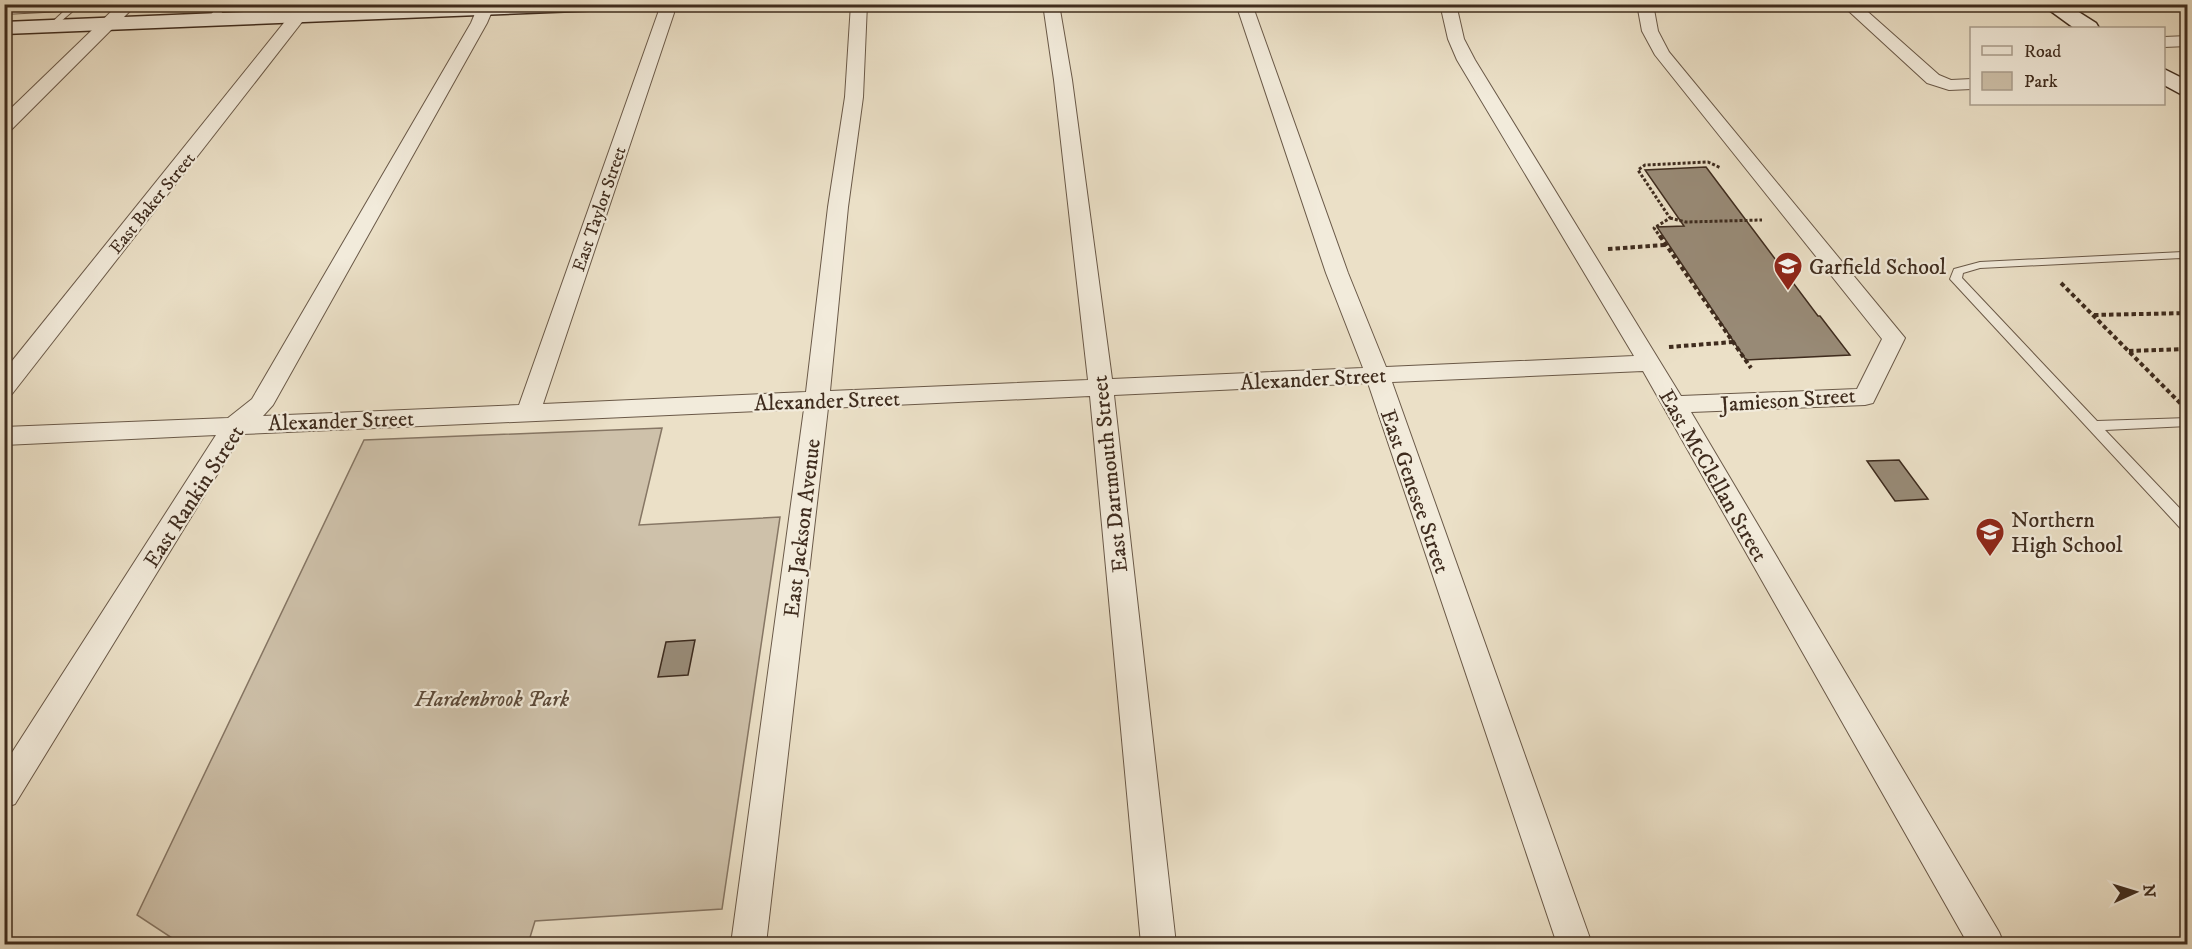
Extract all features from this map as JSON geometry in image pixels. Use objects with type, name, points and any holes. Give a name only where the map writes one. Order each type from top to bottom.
[{"type":"street","points":[[4,126],[110,14],[129,4]]},
{"type":"street","points":[[4,28],[52,26],[110,14],[602,4]]},
{"type":"street","name":"East Taylor Street","points":[[527,413],[666,13],[666,4]]},
{"type":"street","name":"East Jackson Avenue","points":[[749,945],[817,400],[838,207],[854,97],[859,4]]},
{"type":"street","name":"East Dartmouth Street","points":[[1052,4],[1064,80],[1101,388],[1159,945]]},
{"type":"street","name":"East Genesee Street","points":[[1244,4],[1575,945]]},
{"type":"street","name":"East McClellan Street","points":[[1448,4],[1456,39],[1466,60],[1659,355],[1673,405],[1987,945]]},
{"type":"street","name":"Jamieson Street","points":[[1645,4],[1646,22],[1650,35],[1705,108],[1894,338],[1865,397],[1673,405]]},
{"type":"street","points":[[1850,4],[1933,79],[1950,86],[1970,84]]},
{"type":"street","points":[[2051,4],[2086,27]]},
{"type":"street","name":"East Rankin Street","points":[[4,794],[236,424],[261,405],[468,44],[486,7]]},
{"type":"street","name":"East Baker Street","points":[[4,388],[303,11]]},
{"type":"street","points":[[2165,42],[2187,41]]},
{"type":"street","points":[[2165,77],[2187,91]]},
{"type":"street","name":"Alexander Street","points":[[4,436],[1376,375],[1659,355]]},
{"type":"lane","points":[[4,11],[94,5],[110,14]]},
{"type":"lane","points":[[52,26],[72,8]]},
{"type":"lane","points":[[2186,256],[1980,265],[1958,271],[1956,279],[2187,527]]},
{"type":"lane","points":[[2092,426],[2187,422]]},
{"type":"path","points":[[1721,168],[1708,162],[1645,165],[1638,170],[1670,218],[1686,222],[1762,220]]},
{"type":"path","points":[[1670,218],[1654,228],[1751,368]]},
{"type":"path","points":[[1608,249],[1666,245]]},
{"type":"path","points":[[2061,283],[2187,411]]},
{"type":"path","points":[[2093,315],[2187,312]]},
{"type":"path","points":[[1659,355],[1733,342]]},
{"type":"path","points":[[2129,351],[2187,349]]},
{"type":"green space","name":"Hardenbrook Park","points":[[662,428],[639,525],[780,517],[722,909],[535,921],[528,944],[181,944],[137,915],[364,440]]},
{"type":"building","points":[[1706,167],[1850,355],[1746,360],[1657,227],[1684,226],[1645,170]]},
{"type":"building","points":[[1899,460],[1928,499],[1895,501],[1867,461]]},
{"type":"building","points":[[695,640],[688,675],[658,677],[666,642]]},
{"type":"place","name":"Garfield School","points":[[1788,292]]},
{"type":"place","name":"Northern High School","points":[[1990,558]]}]
